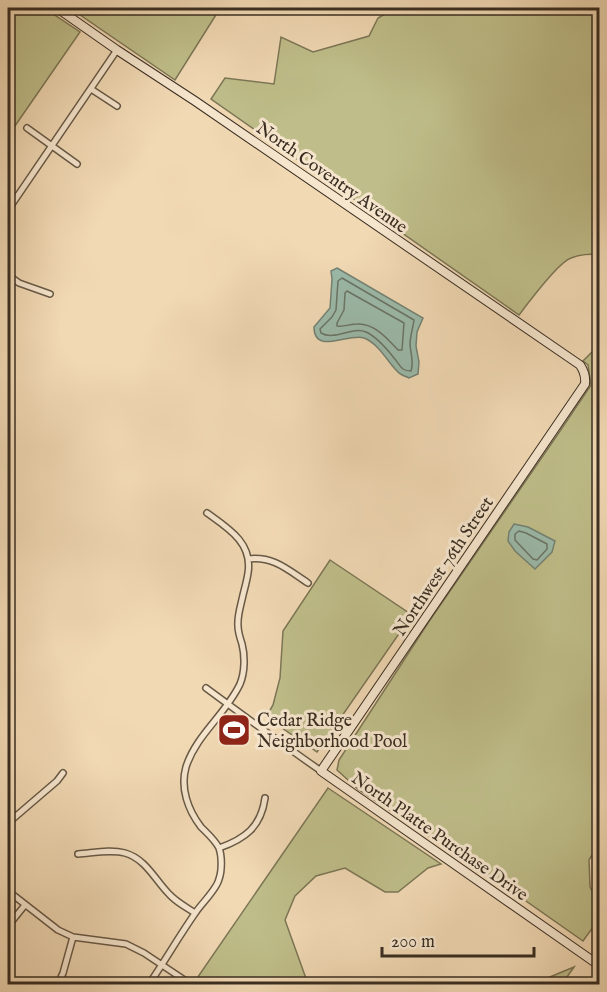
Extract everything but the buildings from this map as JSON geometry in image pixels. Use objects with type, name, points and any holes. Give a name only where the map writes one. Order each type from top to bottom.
[{"type":"street","name":"North Coventry Avenue","points":[[57,8],[580,365],[586,375]]},
{"type":"street","points":[[8,210],[117,50]]},
{"type":"street","points":[[91,89],[117,106]]},
{"type":"street","points":[[27,128],[77,164]]},
{"type":"street","points":[[8,275],[19,283],[50,294]]},
{"type":"street","name":"Northwest 76th Street","points":[[321,771],[585,384],[586,375]]},
{"type":"street","points":[[148,984],[219,881],[221,861],[219,848],[200,825],[186,798],[184,785],[186,769],[193,751],[240,682],[245,664],[243,645],[237,625],[249,571],[246,549],[240,539],[207,513]]},
{"type":"street","points":[[248,559],[271,560],[308,583]]},
{"type":"street","name":"North Platte Purchase Drive","points":[[206,688],[271,737],[600,966]]},
{"type":"street","points":[[8,823],[57,782],[63,773]]},
{"type":"street","points":[[219,848],[230,844],[253,829],[260,817],[265,798]]},
{"type":"street","points":[[78,854],[119,852],[130,855],[144,864],[169,895],[195,913]]},
{"type":"street","points":[[8,891],[58,930],[73,937],[126,944],[189,983]]},
{"type":"street","points":[[8,926],[24,905]]},
{"type":"street","points":[[58,984],[73,937]]},
{"type":"shaded area","points":[[8,8],[44,8],[80,32],[8,136]]},
{"type":"shaded area","points":[[70,8],[217,8],[219,10],[175,80]]},
{"type":"shaded area","points":[[395,8],[599,8],[599,255],[581,255],[566,261],[519,315],[211,99],[225,78],[274,84],[281,37],[313,52],[369,36],[378,18]]},
{"type":"shaded area","points":[[599,345],[600,842],[589,860],[590,887],[599,903],[599,919],[583,941],[496,880],[359,790],[337,770],[339,760],[428,623],[591,385],[588,365],[583,361]]},
{"type":"shaded area","points":[[330,560],[412,615],[317,752],[266,717],[273,705],[280,678],[283,631]]},
{"type":"shaded area","points":[[328,788],[441,864],[428,868],[398,892],[385,892],[345,868],[316,876],[295,896],[285,920],[308,984],[193,984]]},
{"type":"shaded area","points":[[574,967],[562,984],[533,984]]},
{"type":"water","points":[[337,268],[423,318],[417,332],[418,374],[409,378],[400,374],[378,348],[364,338],[326,342],[316,336],[314,327],[330,308],[331,271]]},
{"type":"water","points":[[514,524],[528,527],[555,541],[552,552],[535,569],[515,551],[508,541],[509,532]]},
{"type":"place","name":"Cedar Ridge Neighborhood Pool","points":[[234,730]]}]
